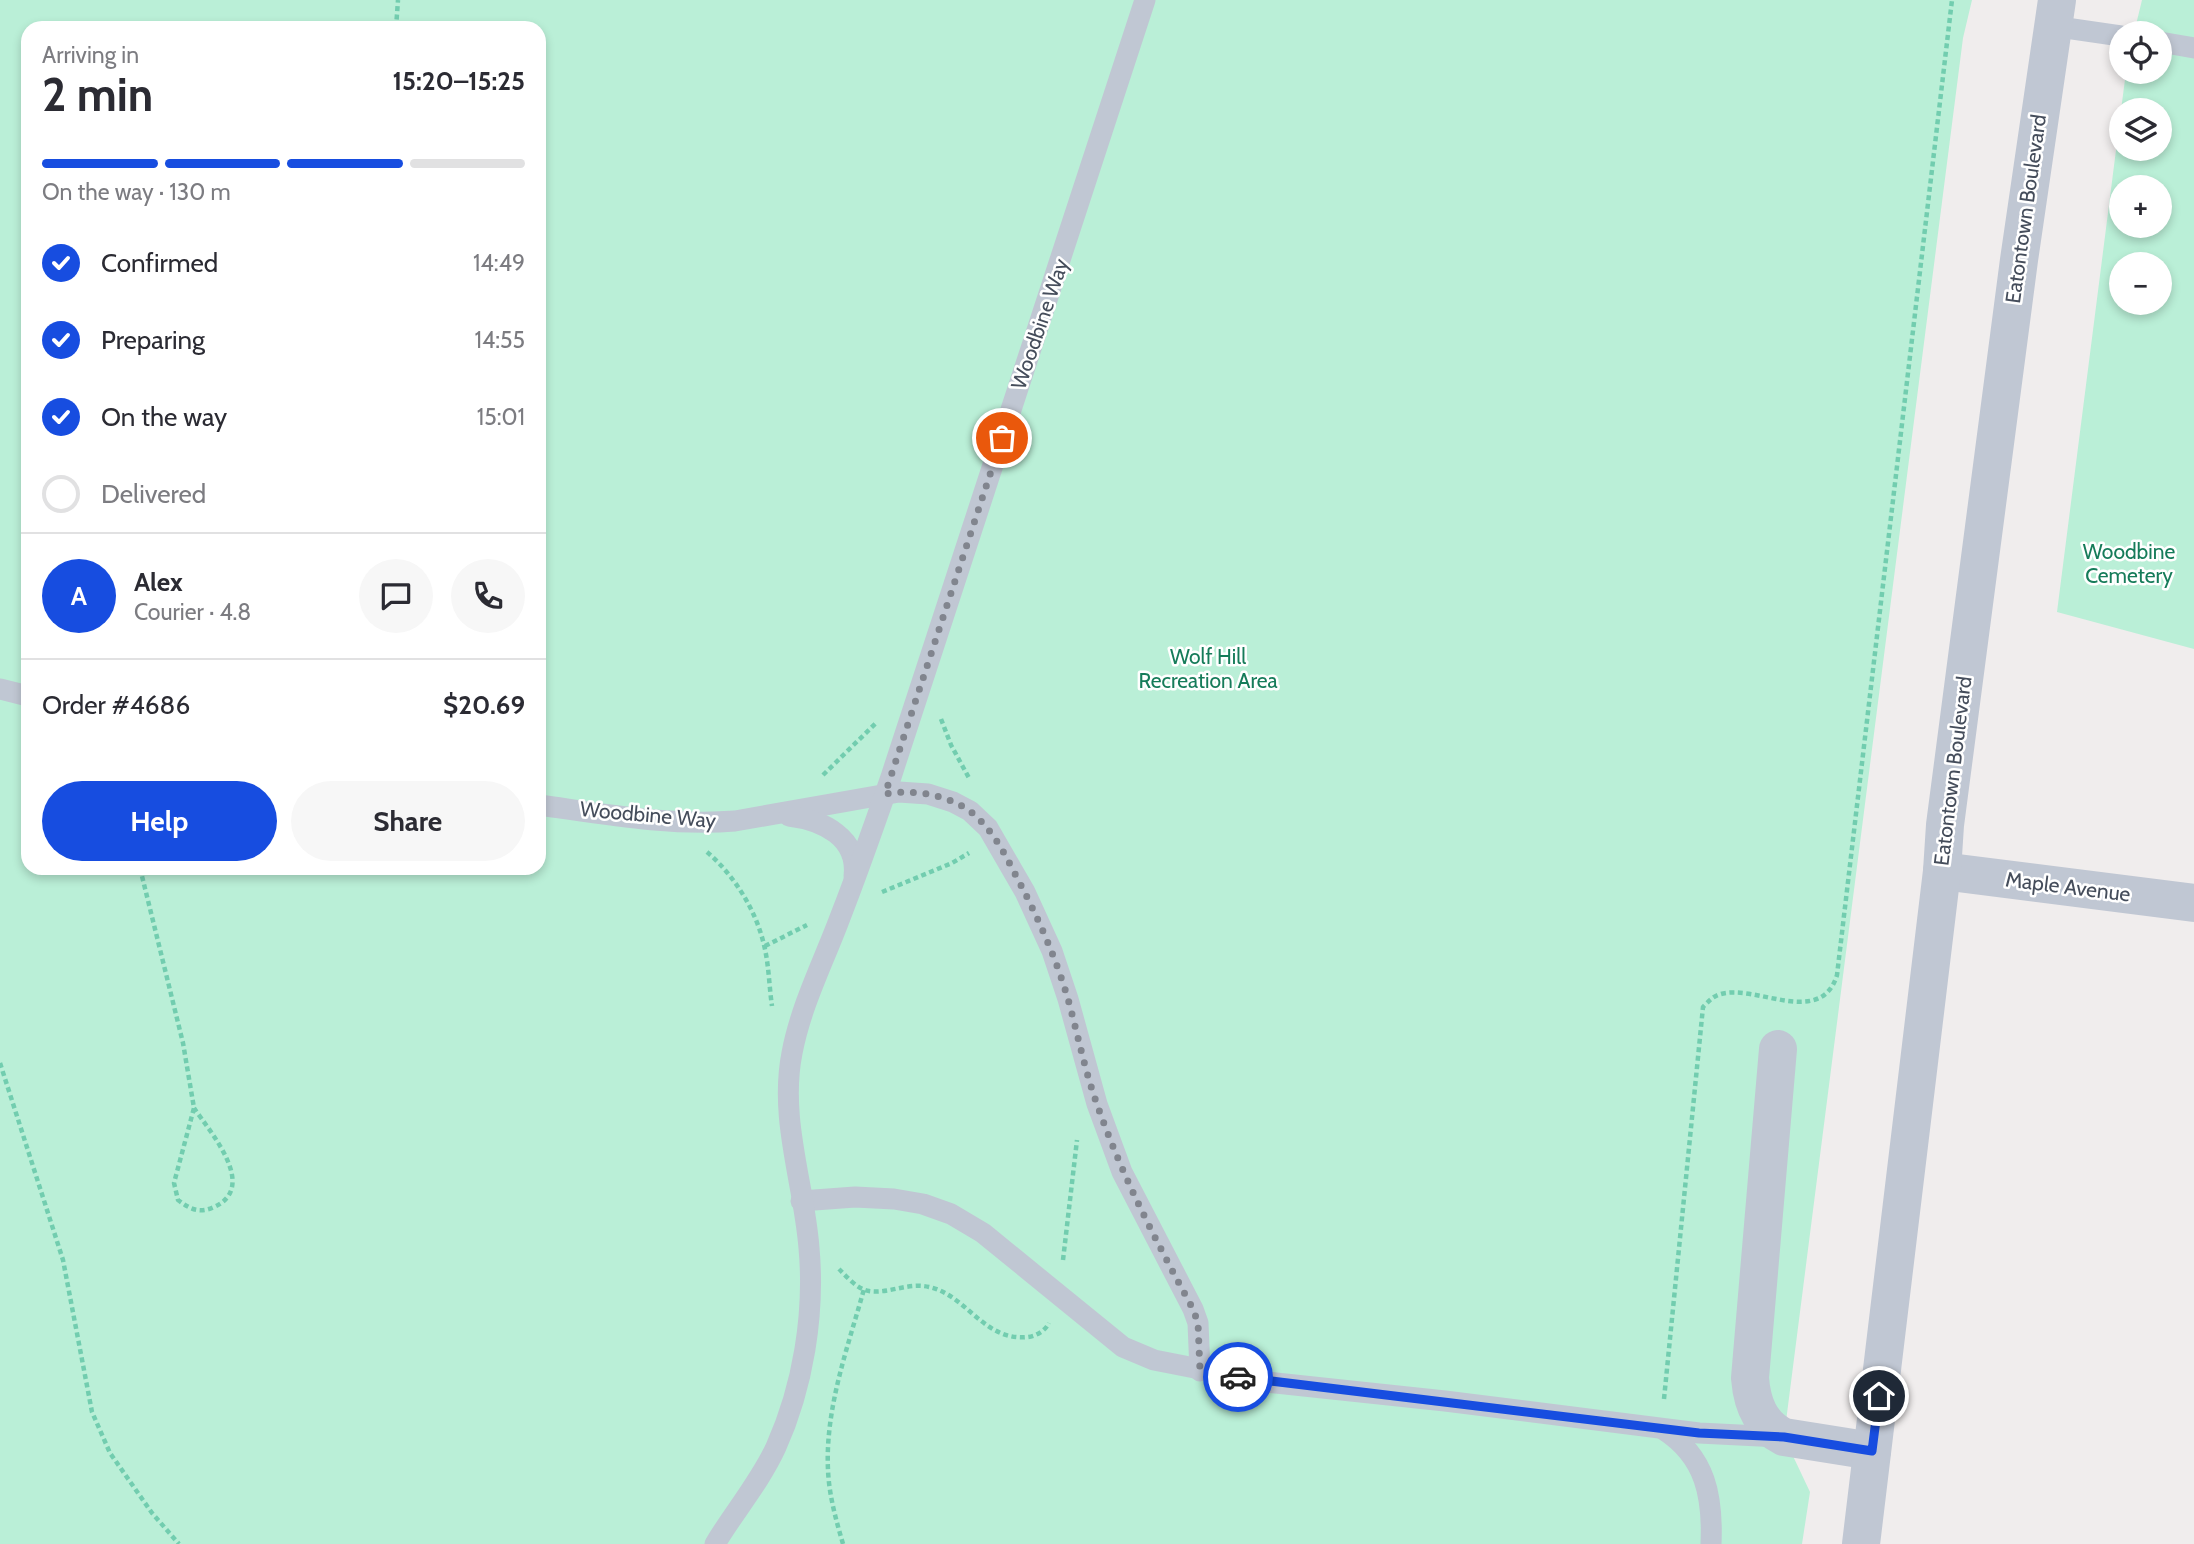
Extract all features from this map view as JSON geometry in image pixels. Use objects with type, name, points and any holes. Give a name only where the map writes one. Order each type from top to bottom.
[{"type":"street","name":"Eatontown Boulevard","points":[[1861,1544],[1942,871],[1945,825],[2018,260],[2055,13]]},
{"type":"street","name":"Maple Avenue","points":[[1942,871],[2194,903]]},
{"type":"street","points":[[1778,1049],[1750,1378],[1751,1397],[1757,1411],[1774,1432],[1784,1437],[1872,1451]]},
{"type":"lane","name":"Woodbine Way","points":[[546,806],[640,819],[708,823],[773,815],[885,794],[1068,242],[1145,0]]},
{"type":"lane","points":[[2055,13],[2109,32]]},
{"type":"lane","points":[[2172,44],[2194,48]]},
{"type":"lane","points":[[0,689],[21,694]]},
{"type":"lane","points":[[715,1544],[776,1448],[804,1356],[810,1289],[809,1246],[788,1103],[791,1055],[806,1000],[854,881],[885,794],[928,794],[953,802],[970,811],[988,828],[1004,852],[1052,951],[1097,1104],[1122,1172],[1193,1309],[1198,1323],[1200,1371]]},
{"type":"lane","points":[[773,815],[808,819],[825,825],[839,835],[853,863],[854,881]]},
{"type":"lane","points":[[801,1201],[855,1197],[894,1199],[923,1203],[951,1214],[983,1233],[1123,1346],[1154,1360],[1266,1382],[1457,1402],[1699,1433],[1784,1437]]},
{"type":"lane","points":[[1661,1428],[1682,1442],[1706,1485],[1712,1512],[1712,1544]]},
{"type":"path","points":[[396,21],[398,0]]},
{"type":"path","points":[[1661,1428],[1703,1007],[1711,999],[1730,993],[1807,1002],[1828,992],[1835,984],[1837,975],[1952,0]]},
{"type":"path","points":[[818,779],[882,717]]},
{"type":"path","points":[[765,946],[844,907],[952,863],[973,850],[988,828],[983,806],[951,745],[941,718]]},
{"type":"path","points":[[702,848],[716,859],[735,882],[750,907],[765,946],[774,1014]]},
{"type":"path","points":[[142,875],[183,1043],[194,1108],[174,1183],[178,1200],[190,1209],[204,1211],[218,1206],[228,1194],[233,1177],[228,1157],[194,1108]]},
{"type":"path","points":[[0,1063],[63,1260],[92,1412],[110,1454],[152,1513],[179,1544]]},
{"type":"path","points":[[844,1544],[832,1505],[828,1436],[838,1384],[864,1289]]},
{"type":"green space","name":"Wolf Hill Recreation Area","points":[[0,0],[1972,0],[1963,38],[1784,1437],[1810,1492],[1802,1544],[0,1544]]},
{"type":"green space","name":"Woodbine Cemetery","points":[[2142,0],[2194,0],[2194,649],[2057,612],[2109,205],[2109,238],[2172,238],[2172,175],[2113,175],[2115,161],[2172,161],[2172,98],[2123,98],[2124,84],[2172,84],[2172,21],[2137,21]]},
{"type":"way so far","points":[[1002,438],[885,794],[928,794],[953,802],[970,811],[988,828],[1004,852],[1052,951],[1097,1104],[1122,1172],[1193,1309],[1198,1323],[1200,1371],[1238,1377]]},
{"type":"route","points":[[1238,1377],[1699,1433],[1784,1437],[1872,1451],[1879,1396]]}]
